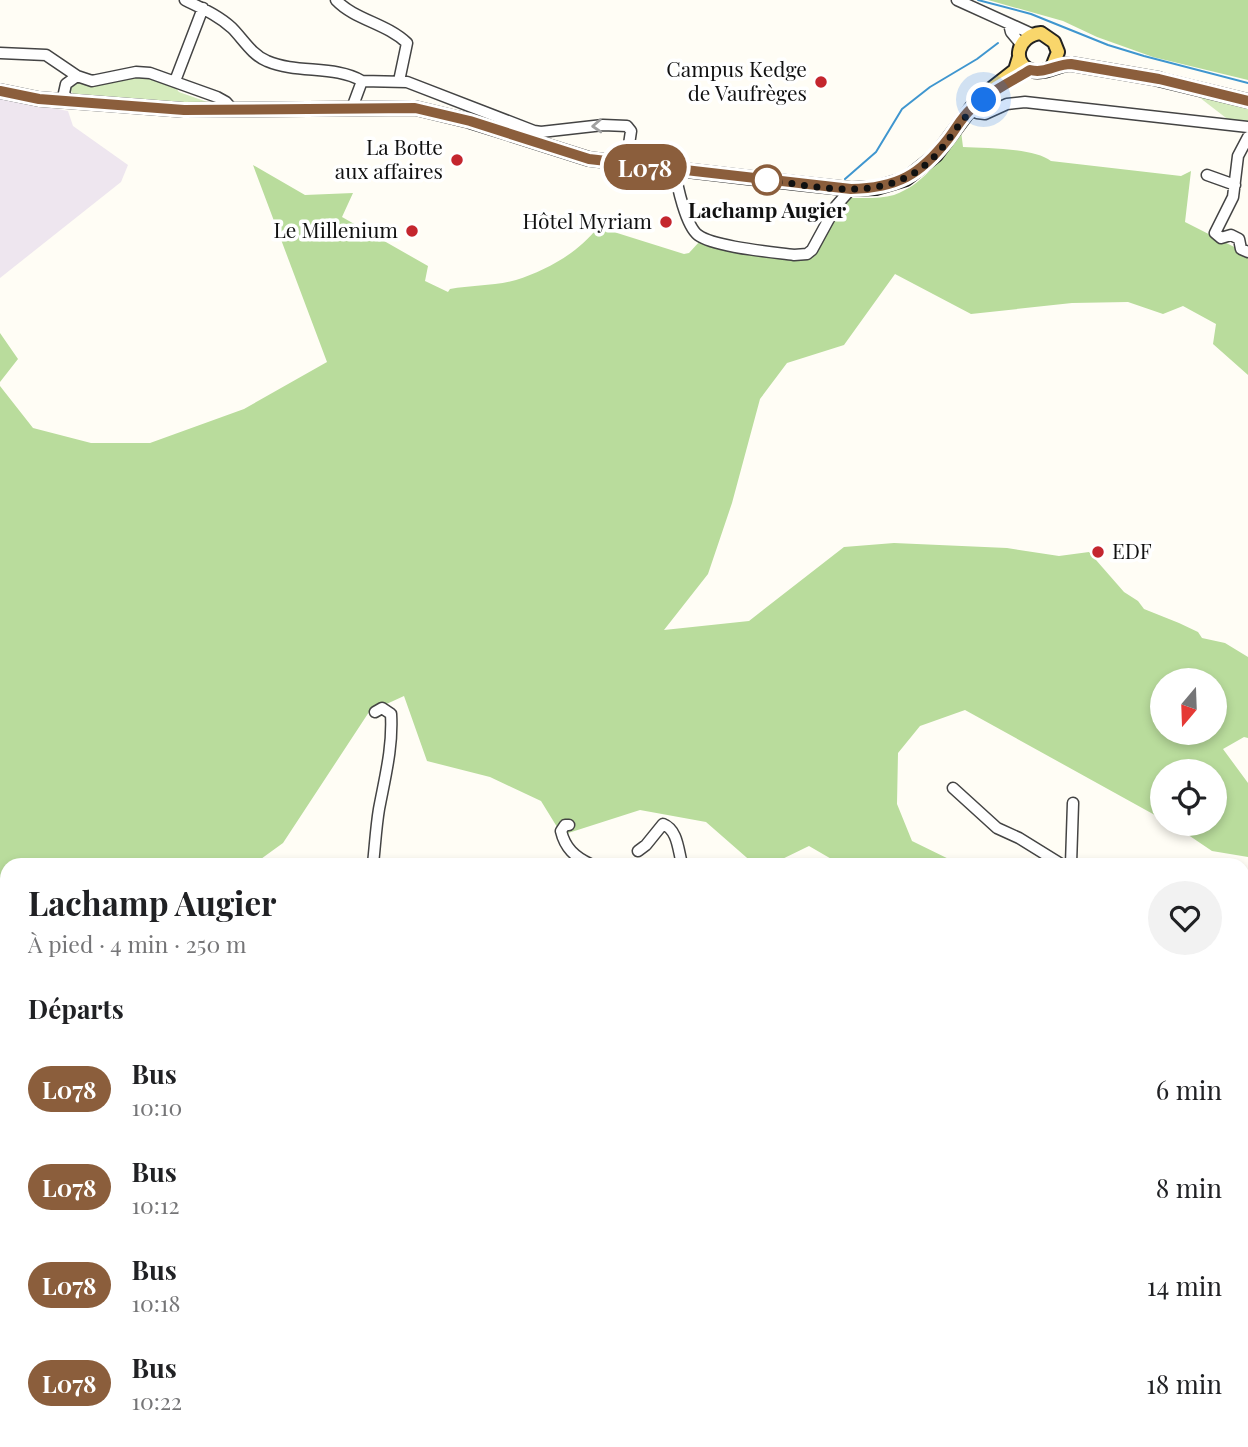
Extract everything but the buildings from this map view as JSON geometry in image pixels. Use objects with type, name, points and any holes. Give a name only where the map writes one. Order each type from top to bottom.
[{"type":"main road","points":[[0,91],[39,99],[184,110],[352,108],[428,111],[589,159],[851,189],[876,188],[897,183],[918,172],[974,111],[989,89],[1014,70],[1020,50],[1032,34],[1041,33],[1054,42],[1058,52],[1052,67]]},
{"type":"main road","points":[[1020,50],[1025,67],[1030,70],[1042,72],[1052,67],[1071,64],[1159,79]]},
{"type":"main road","points":[[1058,52],[1248,101]]},
{"type":"main road","points":[[974,111],[1030,70]]},
{"type":"street","points":[[185,0],[203,8],[232,28],[265,61],[283,67],[339,73],[362,81],[399,81],[424,88],[534,131],[603,125],[627,126],[631,131],[628,151],[631,154],[669,159],[679,165],[688,220],[697,234],[714,242],[794,255],[807,254],[812,250],[836,206],[851,189]]},
{"type":"street","points":[[335,0],[345,10],[382,25],[407,43],[399,81]]},
{"type":"street","points":[[957,0],[1032,34]]},
{"type":"street","points":[[174,81],[203,8]]},
{"type":"street","points":[[1009,24],[1020,50]]},
{"type":"street","points":[[0,53],[46,55],[78,76],[92,81],[136,72],[150,73],[226,102],[233,110]]},
{"type":"street","points":[[68,101],[64,93],[66,84],[78,76]]},
{"type":"street","points":[[352,108],[362,81]]},
{"type":"street","points":[[974,111],[985,114],[1007,104],[1025,102],[1248,127]]},
{"type":"street","points":[[1248,137],[1238,156],[1230,206],[1215,233],[1221,238],[1231,235],[1238,239],[1241,249],[1248,252]]},
{"type":"street","points":[[1207,175],[1235,185]]},
{"type":"street","points":[[374,858],[389,764],[392,723],[387,709],[382,708],[375,712]]},
{"type":"street","points":[[953,788],[997,828],[1051,858]]},
{"type":"street","points":[[1071,858],[1073,803]]},
{"type":"street","points":[[638,851],[663,824],[670,827],[675,835],[681,858]]},
{"type":"street","points":[[569,825],[565,825],[561,831],[564,842],[580,858]]},
{"type":"shaded area","points":[[0,98],[68,111],[73,126],[128,165],[121,182],[0,278]]},
{"type":"green space","points":[[988,0],[1248,0],[1248,80],[1153,57],[1097,37],[1063,21]]},
{"type":"green space","points":[[136,76],[174,86],[179,92],[213,104],[75,96],[70,90],[75,82],[99,85]]},
{"type":"green space","points":[[1195,94],[1248,108],[1248,123],[1230,121]]},
{"type":"green space","points":[[961,131],[963,147],[1022,151],[1051,161],[1181,176],[1191,171],[1185,222],[1248,254],[1248,375],[1213,344],[1216,324],[1183,306],[1163,314],[1128,302],[1072,303],[971,314],[895,274],[844,345],[787,363],[760,399],[732,503],[708,574],[664,630],[749,621],[844,547],[894,543],[1007,548],[1059,556],[1089,552],[1124,592],[1138,601],[1144,609],[1198,632],[1202,638],[1225,643],[1248,657],[1248,738],[1244,737],[1223,749],[1248,783],[1248,857],[1212,851],[1190,836],[1227,836],[1227,759],[1150,759],[1150,812],[965,710],[920,726],[898,753],[897,804],[912,841],[947,858],[830,858],[809,846],[784,858],[747,858],[706,822],[640,810],[562,835],[541,801],[490,777],[427,761],[404,696],[369,712],[283,843],[262,858],[0,858],[0,386],[33,428],[91,443],[150,443],[244,409],[327,362],[253,165],[305,195],[353,193],[342,217],[428,266],[425,281],[448,292],[450,289],[508,282],[539,271],[571,253],[598,227],[684,254],[689,253],[700,241],[718,248],[800,261],[814,254],[840,209],[850,198],[894,195],[924,177]]},
{"type":"green space","points":[[0,333],[18,359],[0,382]]},
{"type":"waterway","points":[[978,0],[1031,14],[1108,45],[1248,83]]},
{"type":"waterway","points":[[845,179],[876,152],[902,109],[930,87],[998,43]]},
{"type":"bus line","name":"L078","points":[[0,91],[39,99],[184,110],[415,108],[470,121],[552,149],[603,162],[851,189],[876,188],[897,183],[918,172],[936,155],[971,109],[1030,70],[1042,72],[1060,64],[1071,64],[1159,79],[1248,101]]},
{"type":"place","name":"Campus Kedge de Vaufrèges","points":[[821,82]]},
{"type":"place","name":"La Botte aux affaires","points":[[457,160]]},
{"type":"place","name":"Lachamp Augier","points":[[767,180]]},
{"type":"place","name":"Hôtel Myriam","points":[[666,222]]},
{"type":"place","name":"Le Millenium","points":[[412,231]]},
{"type":"place","name":"EDF","points":[[1098,552]]},
{"type":"route","points":[[767,180],[851,189],[876,188],[897,183],[918,172],[936,155],[971,109],[984,100]]}]
